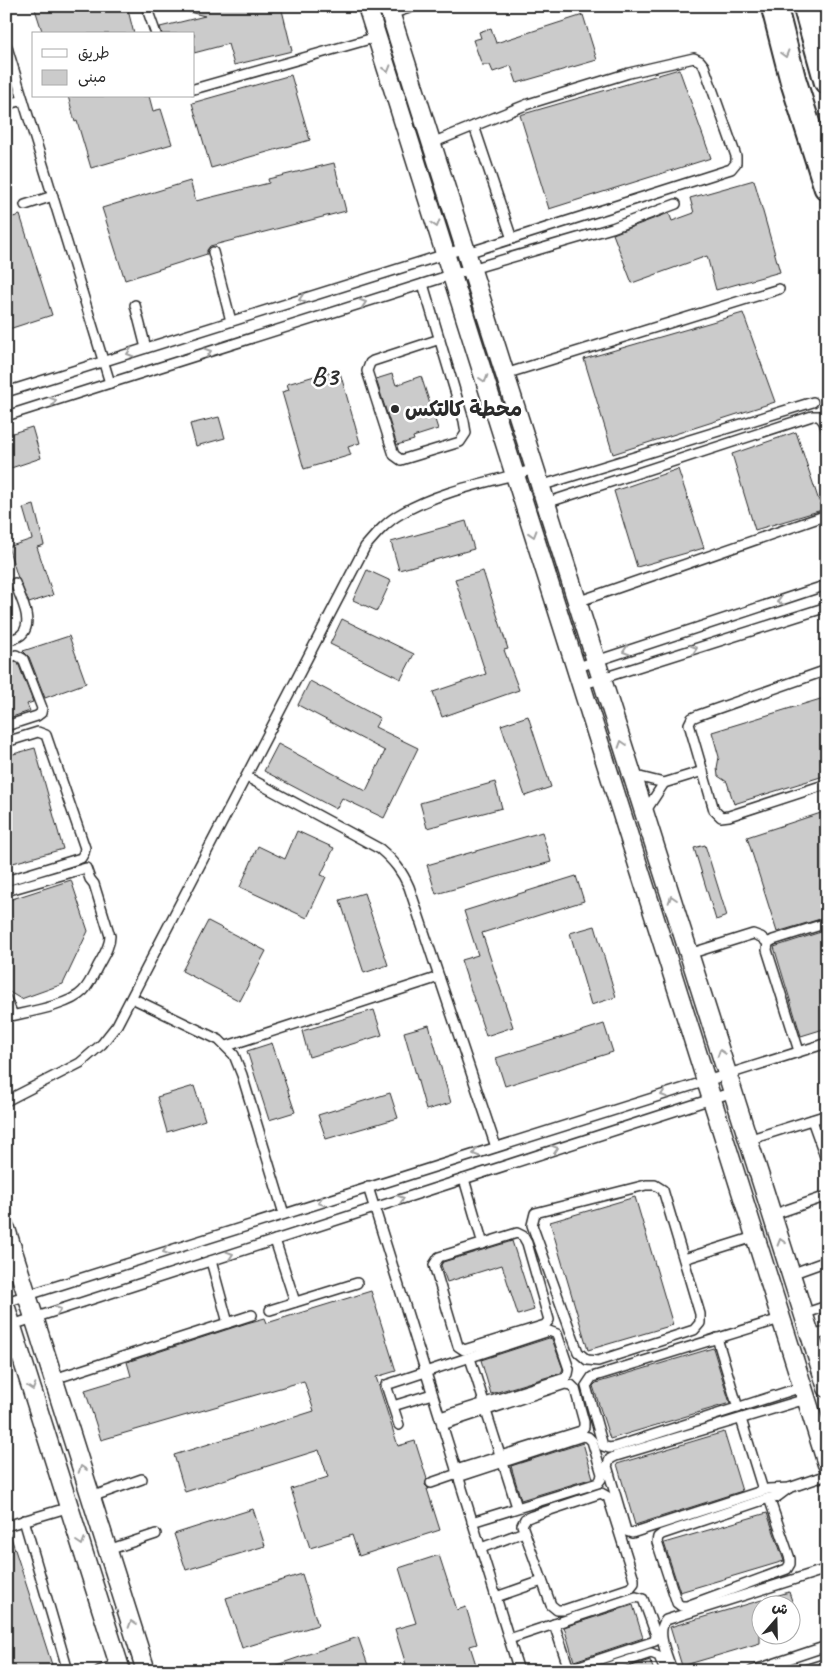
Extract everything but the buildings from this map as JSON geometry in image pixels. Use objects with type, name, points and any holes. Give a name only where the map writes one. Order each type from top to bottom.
[{"type":"street","points":[[367,6],[827,1464]]},
{"type":"street","points":[[774,6],[788,64],[827,187]]},
{"type":"street","points":[[806,6],[827,81]]},
{"type":"street","points":[[390,10],[803,1314],[819,1334],[827,1388]]},
{"type":"street","points":[[6,1229],[146,1671]]},
{"type":"street","points":[[6,1308],[12,1325],[14,1356],[70,1507],[120,1668]]},
{"type":"lane","points":[[146,6],[155,32]]},
{"type":"lane","points":[[390,10],[416,6]]},
{"type":"lane","points":[[195,89],[376,36]]},
{"type":"lane","points":[[6,44],[110,383]]},
{"type":"lane","points":[[6,416],[451,275],[468,257],[512,239],[731,169],[736,163],[736,156],[704,66],[700,60],[694,58],[629,73],[528,104],[432,143]]},
{"type":"lane","points":[[6,106],[23,100]]},
{"type":"lane","points":[[474,126],[512,239]]},
{"type":"lane","points":[[25,205],[53,196]]},
{"type":"lane","points":[[6,392],[445,254],[468,257],[612,228],[676,204]]},
{"type":"lane","points":[[212,252],[231,321]]},
{"type":"lane","points":[[423,284],[440,340],[464,421],[466,432],[460,442],[404,460],[398,459],[394,455],[367,371],[368,367],[373,361],[440,340]]},
{"type":"lane","points":[[505,374],[779,289]]},
{"type":"lane","points":[[134,305],[146,348]]},
{"type":"lane","points":[[6,1101],[80,1063],[102,1044],[117,1025],[365,547],[381,528],[401,513],[435,497],[515,475],[537,478],[813,402]]},
{"type":"lane","points":[[546,503],[812,416],[819,416],[824,422],[827,431]]},
{"type":"lane","points":[[577,602],[827,515]]},
{"type":"lane","points":[[6,641],[20,636],[26,628],[27,618],[15,583]]},
{"type":"lane","points":[[578,676],[596,661],[827,585]]},
{"type":"lane","points":[[578,676],[601,678],[827,607]]},
{"type":"lane","points":[[6,658],[16,655],[23,659],[42,708],[41,713],[37,716],[6,726]]},
{"type":"lane","points":[[827,670],[699,715],[692,718],[689,724],[714,810],[720,817],[827,784]]},
{"type":"lane","points":[[6,742],[38,732],[46,735],[85,848],[81,858],[6,881]]},
{"type":"lane","points":[[632,775],[664,783],[703,771]]},
{"type":"lane","points":[[247,777],[374,846],[393,860],[402,872],[409,887],[496,1147]]},
{"type":"lane","points":[[644,814],[664,783]]},
{"type":"lane","points":[[6,891],[86,868],[94,884],[110,936],[110,943],[107,949],[88,984],[79,995],[67,1002],[10,1016],[6,999]]},
{"type":"lane","points":[[799,1051],[766,950],[768,944],[773,940],[827,922]]},
{"type":"lane","points":[[689,954],[752,934],[761,936],[768,944]]},
{"type":"lane","points":[[227,1046],[439,977]]},
{"type":"lane","points":[[132,998],[219,1040],[234,1055],[242,1075],[284,1214]]},
{"type":"lane","points":[[6,1302],[827,1043]]},
{"type":"lane","points":[[12,1325],[733,1092]]},
{"type":"lane","points":[[748,1140],[827,1115]]},
{"type":"lane","points":[[812,1120],[827,1162]]},
{"type":"lane","points":[[464,1179],[483,1244]]},
{"type":"lane","points":[[655,1184],[663,1190],[684,1259],[700,1314],[700,1323],[694,1330],[598,1361],[586,1360],[578,1352],[532,1225],[536,1213],[655,1184]]},
{"type":"lane","points":[[368,1187],[519,1671]]},
{"type":"lane","points":[[772,1215],[827,1196]]},
{"type":"lane","points":[[517,1233],[523,1236],[527,1243],[550,1317],[545,1326],[464,1350],[458,1346],[434,1265],[439,1258],[483,1244],[517,1233]]},
{"type":"lane","points":[[684,1259],[754,1237]]},
{"type":"lane","points":[[275,1240],[295,1302]]},
{"type":"lane","points":[[211,1261],[228,1323]]},
{"type":"lane","points":[[791,1274],[827,1261]]},
{"type":"lane","points":[[270,1310],[357,1283]]},
{"type":"lane","points":[[803,1314],[827,1306]]},
{"type":"lane","points":[[54,1379],[252,1315]]},
{"type":"lane","points":[[780,1319],[595,1376],[589,1380],[586,1386],[604,1446],[614,1447],[738,1408],[804,1393]]},
{"type":"lane","points":[[399,1425],[386,1385],[550,1331],[555,1332],[559,1336],[569,1370],[567,1376],[485,1407]]},
{"type":"lane","points":[[718,1338],[738,1408]]},
{"type":"lane","points":[[470,1358],[517,1507]]},
{"type":"lane","points":[[431,1483],[583,1429],[584,1422],[575,1389],[571,1385],[565,1384],[441,1421]]},
{"type":"lane","points":[[789,1488],[775,1487],[763,1490],[632,1533],[626,1531],[607,1466],[612,1457],[741,1419],[804,1393]]},
{"type":"lane","points":[[393,1406],[432,1394]]},
{"type":"lane","points":[[741,1419],[763,1490]]},
{"type":"lane","points":[[472,1522],[596,1484],[600,1481],[602,1474],[592,1441],[588,1437],[582,1436],[502,1459]]},
{"type":"lane","points":[[769,1498],[790,1559],[787,1569],[687,1606],[681,1606],[677,1603],[657,1542],[658,1537],[662,1534],[769,1498],[777,1497],[789,1488],[827,1475]]},
{"type":"lane","points":[[91,1497],[142,1479]]},
{"type":"lane","points":[[596,1494],[604,1494],[608,1497],[634,1583],[630,1588],[560,1610],[551,1606],[542,1581],[522,1525],[528,1518],[596,1494]]},
{"type":"lane","points":[[6,1526],[70,1507]]},
{"type":"lane","points":[[24,1520],[68,1671]]},
{"type":"lane","points":[[481,1548],[524,1532]]},
{"type":"lane","points":[[108,1550],[156,1534]]},
{"type":"lane","points":[[672,1671],[661,1632],[666,1620],[827,1569]]},
{"type":"lane","points":[[496,1597],[542,1581]]},
{"type":"lane","points":[[509,1639],[554,1624],[638,1597],[645,1602],[656,1634],[655,1641],[651,1644],[567,1670],[554,1624]]},
{"type":"lane","points":[[752,1671],[827,1646]]},
{"type":"lane","points":[[596,1671],[651,1653],[658,1656],[665,1671]]},
{"type":"lane","points":[[802,1671],[827,1663]]},
{"type":"lane","points":[[98,1671],[120,1668]]},
{"type":"place","name":"محطة كالتكس","points":[[395,409]]},
{"type":"district","name":"B3","points":[[325,376]]}]
